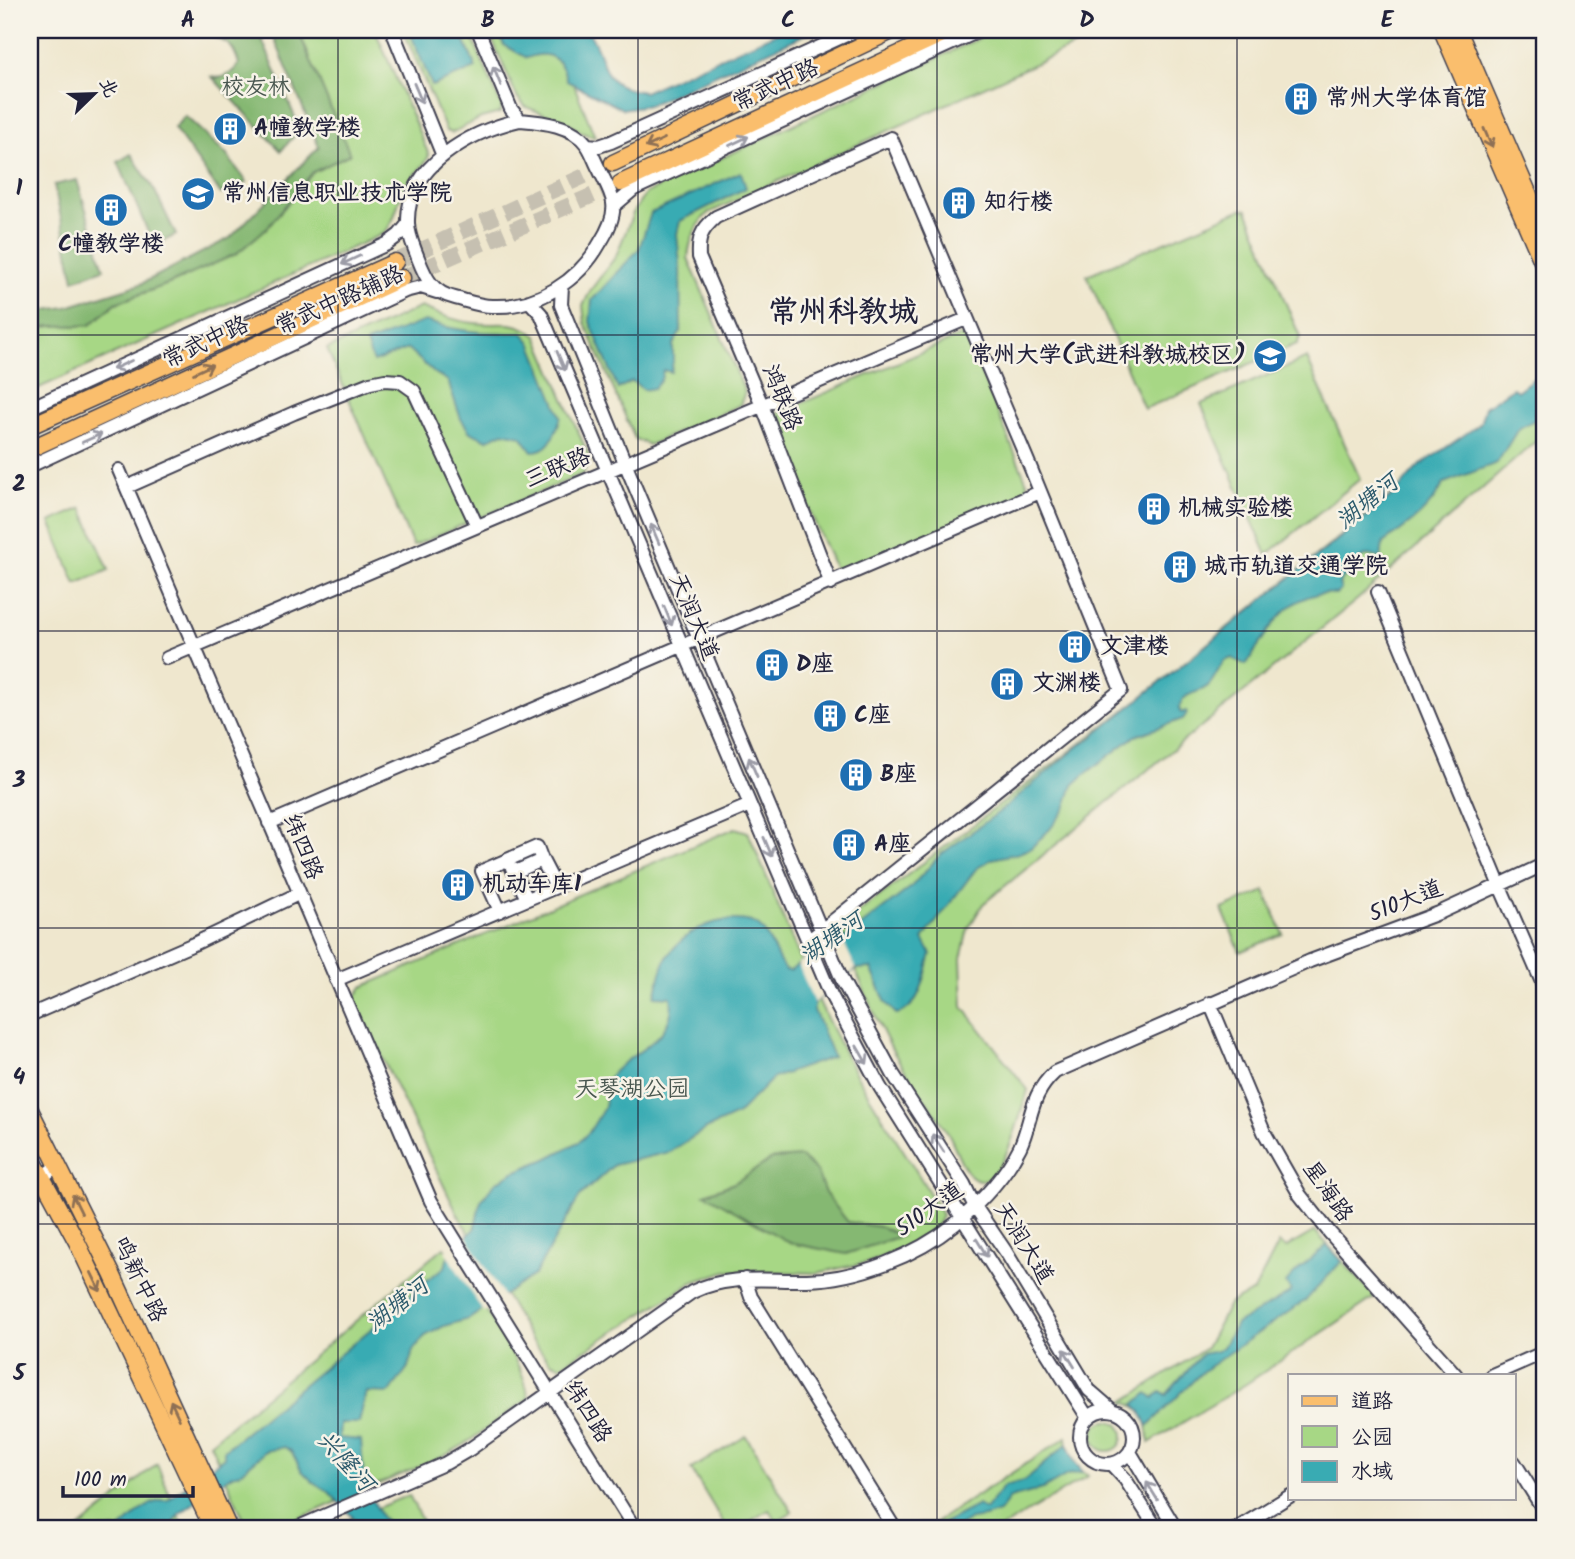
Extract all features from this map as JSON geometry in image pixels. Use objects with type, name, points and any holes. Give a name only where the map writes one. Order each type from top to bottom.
[{"type":"main road","name":"常武中路","points":[[613,163],[894,30]]},
{"type":"main road","name":"常武中路","points":[[621,183],[951,30]]},
{"type":"main road","points":[[1441,30],[1545,268]]},
{"type":"main road","points":[[1458,30],[1545,232]]},
{"type":"main road","name":"常武中路","points":[[30,426],[395,262]]},
{"type":"main road","name":"常武中路","points":[[30,449],[402,278]]},
{"type":"main road","name":"鸣新中路","points":[[30,1110],[112,1274],[197,1475]]},
{"type":"main road","name":"鸣新中路","points":[[33,1171],[77,1242],[197,1475]]},
{"type":"main road","points":[[197,1475],[207,1496],[229,1529]]},
{"type":"main road","points":[[207,1496],[213,1529]]},
{"type":"street","points":[[392,30],[443,156]]},
{"type":"street","points":[[478,30],[511,109],[520,120]]},
{"type":"street","points":[[587,145],[599,146],[611,142],[857,30]]},
{"type":"street","points":[[614,206],[634,189],[981,30]]},
{"type":"street","points":[[520,120],[552,124],[573,133],[587,145],[614,206],[607,231],[593,255],[574,277],[529,301],[492,306],[440,293],[431,286],[420,264],[408,224],[410,201],[426,174],[460,142],[520,120]]},
{"type":"street","name":"鸿联路","points":[[831,583],[762,405],[699,257],[698,241],[702,229],[716,217],[891,138],[966,319]]},
{"type":"street","name":"常武中路辅路","points":[[30,408],[387,244],[408,224]]},
{"type":"street","name":"天润大道","points":[[562,285],[561,304],[625,463],[843,982],[893,1074],[964,1184],[974,1205],[1006,1252],[1089,1390],[1112,1410],[1120,1413],[1132,1426],[1134,1435],[1130,1452],[1176,1529]]},
{"type":"street","name":"常武中路辅路","points":[[30,466],[405,291],[421,287],[440,293]]},
{"type":"street","name":"天润大道","points":[[529,301],[541,314],[831,995],[880,1087],[1088,1418]]},
{"type":"street","points":[[810,947],[1121,691],[966,319]]},
{"type":"street","name":"三联路","points":[[167,658],[966,319]]},
{"type":"street","points":[[127,487],[294,413],[370,383],[400,381],[414,391],[477,526]]},
{"type":"street","name":"纬四路","points":[[119,470],[431,1201],[635,1529]]},
{"type":"street","points":[[269,823],[1040,492]]},
{"type":"street","points":[[1378,592],[1545,989]]},
{"type":"street","points":[[336,980],[750,805]]},
{"type":"street","points":[[540,850],[556,887]]},
{"type":"street","points":[[500,911],[482,870],[504,860],[540,850]]},
{"type":"street","points":[[515,872],[540,850]]},
{"type":"street","points":[[504,860],[515,872],[527,899]]},
{"type":"street","name":"510大道","points":[[293,1529],[470,1449],[549,1391],[709,1283],[745,1279],[810,1280],[845,1276],[895,1260],[920,1246],[953,1226],[987,1195],[1021,1145],[1038,1091],[1055,1072],[1310,961],[1439,913],[1545,864]]},
{"type":"street","points":[[30,1015],[196,943],[298,894]]},
{"type":"street","name":"星海路","points":[[1210,1003],[1264,1132],[1300,1195],[1330,1233],[1455,1374]]},
{"type":"street","points":[[33,1171],[57,1165]]},
{"type":"street","points":[[745,1279],[751,1297],[895,1529]]},
{"type":"street","points":[[1494,1374],[1545,1352]]},
{"type":"street","points":[[1112,1410],[1103,1410],[1088,1418],[1081,1433],[1084,1450],[1096,1462],[1111,1464],[1124,1459],[1130,1452]]},
{"type":"street","points":[[1111,1464],[1125,1479],[1157,1529]]},
{"type":"street","points":[[1516,1465],[1545,1511]]},
{"type":"street","points":[[1236,1529],[1288,1497]]},
{"type":"green space","name":"校友林","points":[[210,30],[258,30],[300,129],[281,151],[212,77],[227,75],[239,64],[232,47],[208,35]]},
{"type":"green space","points":[[271,30],[298,30],[350,154],[313,172],[267,228],[236,254],[171,283],[116,303],[90,325],[44,327],[30,333],[30,312],[67,307],[141,284],[230,238],[319,147]]},
{"type":"green space","points":[[298,30],[375,30],[429,155],[404,187],[388,229],[383,234],[30,392],[30,333],[44,327],[90,325],[116,303],[171,283],[236,254],[269,226],[313,172],[349,154]]},
{"type":"green space","points":[[403,30],[469,30],[502,107],[500,113],[481,118],[452,133],[446,131]]},
{"type":"green space","points":[[488,30],[552,30],[595,137],[566,122],[526,107],[517,97]]},
{"type":"green space","points":[[997,30],[1109,30],[708,213],[694,233],[688,258],[745,392],[740,405],[649,445],[635,439],[585,323],[583,306],[590,291],[616,256],[634,211],[646,193]]},
{"type":"green space","points":[[185,116],[225,153],[247,182],[221,194],[174,128]]},
{"type":"green space","points":[[131,154],[155,191],[176,235],[154,246],[118,162]]},
{"type":"green space","points":[[77,180],[104,269],[74,280],[54,185]]},
{"type":"green space","points":[[1242,209],[1247,210],[1300,337],[1297,344],[1144,409],[1087,275]]},
{"type":"green space","points":[[421,307],[467,322],[513,325],[537,336],[590,459],[583,474],[413,546],[327,349]]},
{"type":"green space","points":[[965,334],[1031,492],[838,576],[769,417]]},
{"type":"green space","points":[[1307,358],[1360,479],[1267,555],[1201,404]]},
{"type":"green space","points":[[1545,371],[1545,433],[1358,599],[983,904],[968,929],[961,959],[963,1007],[1028,1090],[1012,1140],[999,1167],[985,1180],[972,1176],[966,1171],[948,1133],[889,1044],[839,932],[843,924],[1139,699]]},
{"type":"green space","points":[[82,508],[109,570],[76,584],[50,522]]},
{"type":"green space","name":"天琴湖公园","points":[[735,828],[748,832],[836,1037],[942,1215],[937,1227],[896,1251],[870,1262],[817,1273],[726,1271],[693,1282],[560,1366],[550,1362],[530,1338],[456,1211],[354,999],[362,987]]},
{"type":"green space","points":[[1265,891],[1283,934],[1240,952],[1222,909]]},
{"type":"green space","points":[[801,1157],[817,1172],[825,1193],[848,1222],[881,1227],[901,1236],[846,1254],[790,1243],[705,1194],[734,1183],[772,1159]]},
{"type":"green space","points":[[1315,1231],[1375,1297],[1246,1384],[1149,1443],[1144,1416],[1131,1404],[1123,1402],[1206,1348],[1229,1304],[1254,1291],[1279,1243],[1286,1248]]},
{"type":"green space","points":[[444,1247],[507,1345],[526,1385],[528,1399],[442,1457],[274,1529],[248,1529],[210,1443]]},
{"type":"green space","points":[[1108,1421],[1118,1426],[1123,1436],[1118,1446],[1108,1451],[1098,1446],[1093,1436],[1098,1426]]},
{"type":"green space","points":[[746,1436],[792,1512],[776,1521],[769,1510],[737,1529],[727,1529],[691,1469]]},
{"type":"green space","points":[[1067,1437],[1073,1459],[1088,1476],[1000,1529],[868,1529],[874,1525],[933,1524]]},
{"type":"green space","points":[[157,1464],[184,1529],[79,1529]]},
{"type":"green space","points":[[409,1495],[426,1529],[325,1529]]},
{"type":"water","points":[[409,30],[460,30],[476,68],[432,86]]},
{"type":"water","points":[[497,30],[587,30],[610,77],[628,89],[644,92],[783,30],[815,30],[649,105],[622,109],[567,81],[562,67],[554,58],[542,55],[527,58],[504,45]]},
{"type":"water","points":[[741,172],[746,188],[680,221],[677,234],[681,331],[673,345],[671,372],[663,370],[661,380],[654,388],[644,390],[632,381],[618,389],[590,322],[592,300],[639,249],[651,213]]},
{"type":"water","points":[[425,321],[474,332],[523,333],[531,342],[561,417],[544,448],[532,451],[521,436],[503,432],[487,440],[470,432],[461,419],[448,381],[433,372],[408,349],[373,362],[366,343]]},
{"type":"water","points":[[1545,370],[1545,400],[1535,411],[1536,419],[1518,429],[1497,463],[1444,483],[1425,510],[1383,543],[1381,558],[1368,555],[1359,559],[1354,569],[1341,579],[1341,590],[1336,594],[1319,594],[1292,605],[1271,626],[1246,665],[1232,658],[1224,661],[1209,685],[1184,698],[1179,709],[1181,713],[1187,713],[1183,719],[1135,736],[1084,775],[1073,785],[1065,809],[1031,848],[992,859],[976,869],[923,939],[931,954],[921,990],[911,1005],[896,1014],[886,1003],[871,968],[856,969],[814,1003],[814,1010],[833,1057],[773,1078],[737,1115],[706,1129],[669,1152],[614,1165],[580,1196],[535,1274],[469,1319],[444,1326],[425,1336],[413,1350],[409,1366],[389,1393],[366,1392],[359,1423],[340,1423],[339,1438],[361,1440],[364,1482],[381,1516],[392,1529],[364,1529],[329,1492],[314,1483],[302,1471],[291,1451],[285,1447],[266,1451],[240,1473],[232,1475],[178,1515],[175,1520],[176,1529],[120,1529],[148,1506],[168,1500],[224,1457],[224,1450],[445,1267],[449,1252],[474,1230],[481,1201],[495,1183],[579,1142],[590,1131],[605,1106],[605,1083],[624,1063],[648,1046],[666,1026],[671,1013],[671,997],[655,996],[666,958],[682,940],[698,929],[716,922],[752,922],[764,932],[785,970],[790,971],[839,932],[845,938],[910,888],[940,855],[999,812],[1393,495],[1418,467],[1480,424],[1485,407],[1513,388],[1517,391]]},
{"type":"water","points":[[1327,1245],[1342,1261],[1306,1300],[1203,1371],[1148,1426],[1134,1404],[1148,1393],[1154,1398],[1161,1391],[1166,1395],[1202,1354],[1223,1347],[1236,1324],[1288,1294],[1291,1291],[1286,1283]]},
{"type":"water","points":[[1067,1444],[1075,1463],[1083,1472],[1067,1475],[1043,1489],[1010,1498],[999,1512],[970,1519],[955,1529],[932,1529],[978,1505],[985,1510],[1004,1486],[1024,1481]]},
{"type":"pier","points":[[839,932],[856,969],[814,1003],[798,964]]},
{"type":"pier","points":[[465,1234],[505,1299],[484,1313],[445,1251]]},
{"type":"tunnel","points":[[395,262],[611,164]]},
{"type":"tunnel","points":[[402,278],[621,183]]},
{"type":"place","name":"常州大学体育馆","points":[[1301,99]]},
{"type":"place","name":"A幢教学楼","points":[[230,129]]},
{"type":"place","name":"常州信息职业技术学院","points":[[198,194]]},
{"type":"place","name":"知行楼","points":[[959,203]]},
{"type":"place","name":"C幢教学楼","points":[[111,210]]},
{"type":"place","name":"常州大学(武进科教城校区)","points":[[1270,356]]},
{"type":"place","name":"机械实验楼","points":[[1154,509]]},
{"type":"place","name":"城市轨道交通学院","points":[[1180,567]]},
{"type":"place","name":"文津楼","points":[[1075,647]]},
{"type":"place","name":"D座","points":[[772,665]]},
{"type":"place","name":"文渊楼","points":[[1007,684]]},
{"type":"place","name":"C座","points":[[830,716]]},
{"type":"place","name":"B座","points":[[856,775]]},
{"type":"place","name":"A座","points":[[849,845]]},
{"type":"place","name":"机动车库1","points":[[458,885]]},
{"type":"district","name":"常州科教城","points":[[843,313]]},
{"type":"water label","name":"湖塘河","points":[[1368,502]]},
{"type":"water label","name":"湖塘河","points":[[832,939]]},
{"type":"water label","name":"湖塘河","points":[[398,1305]]},
{"type":"water label","name":"兴隆河","points":[[345,1462]]}]
